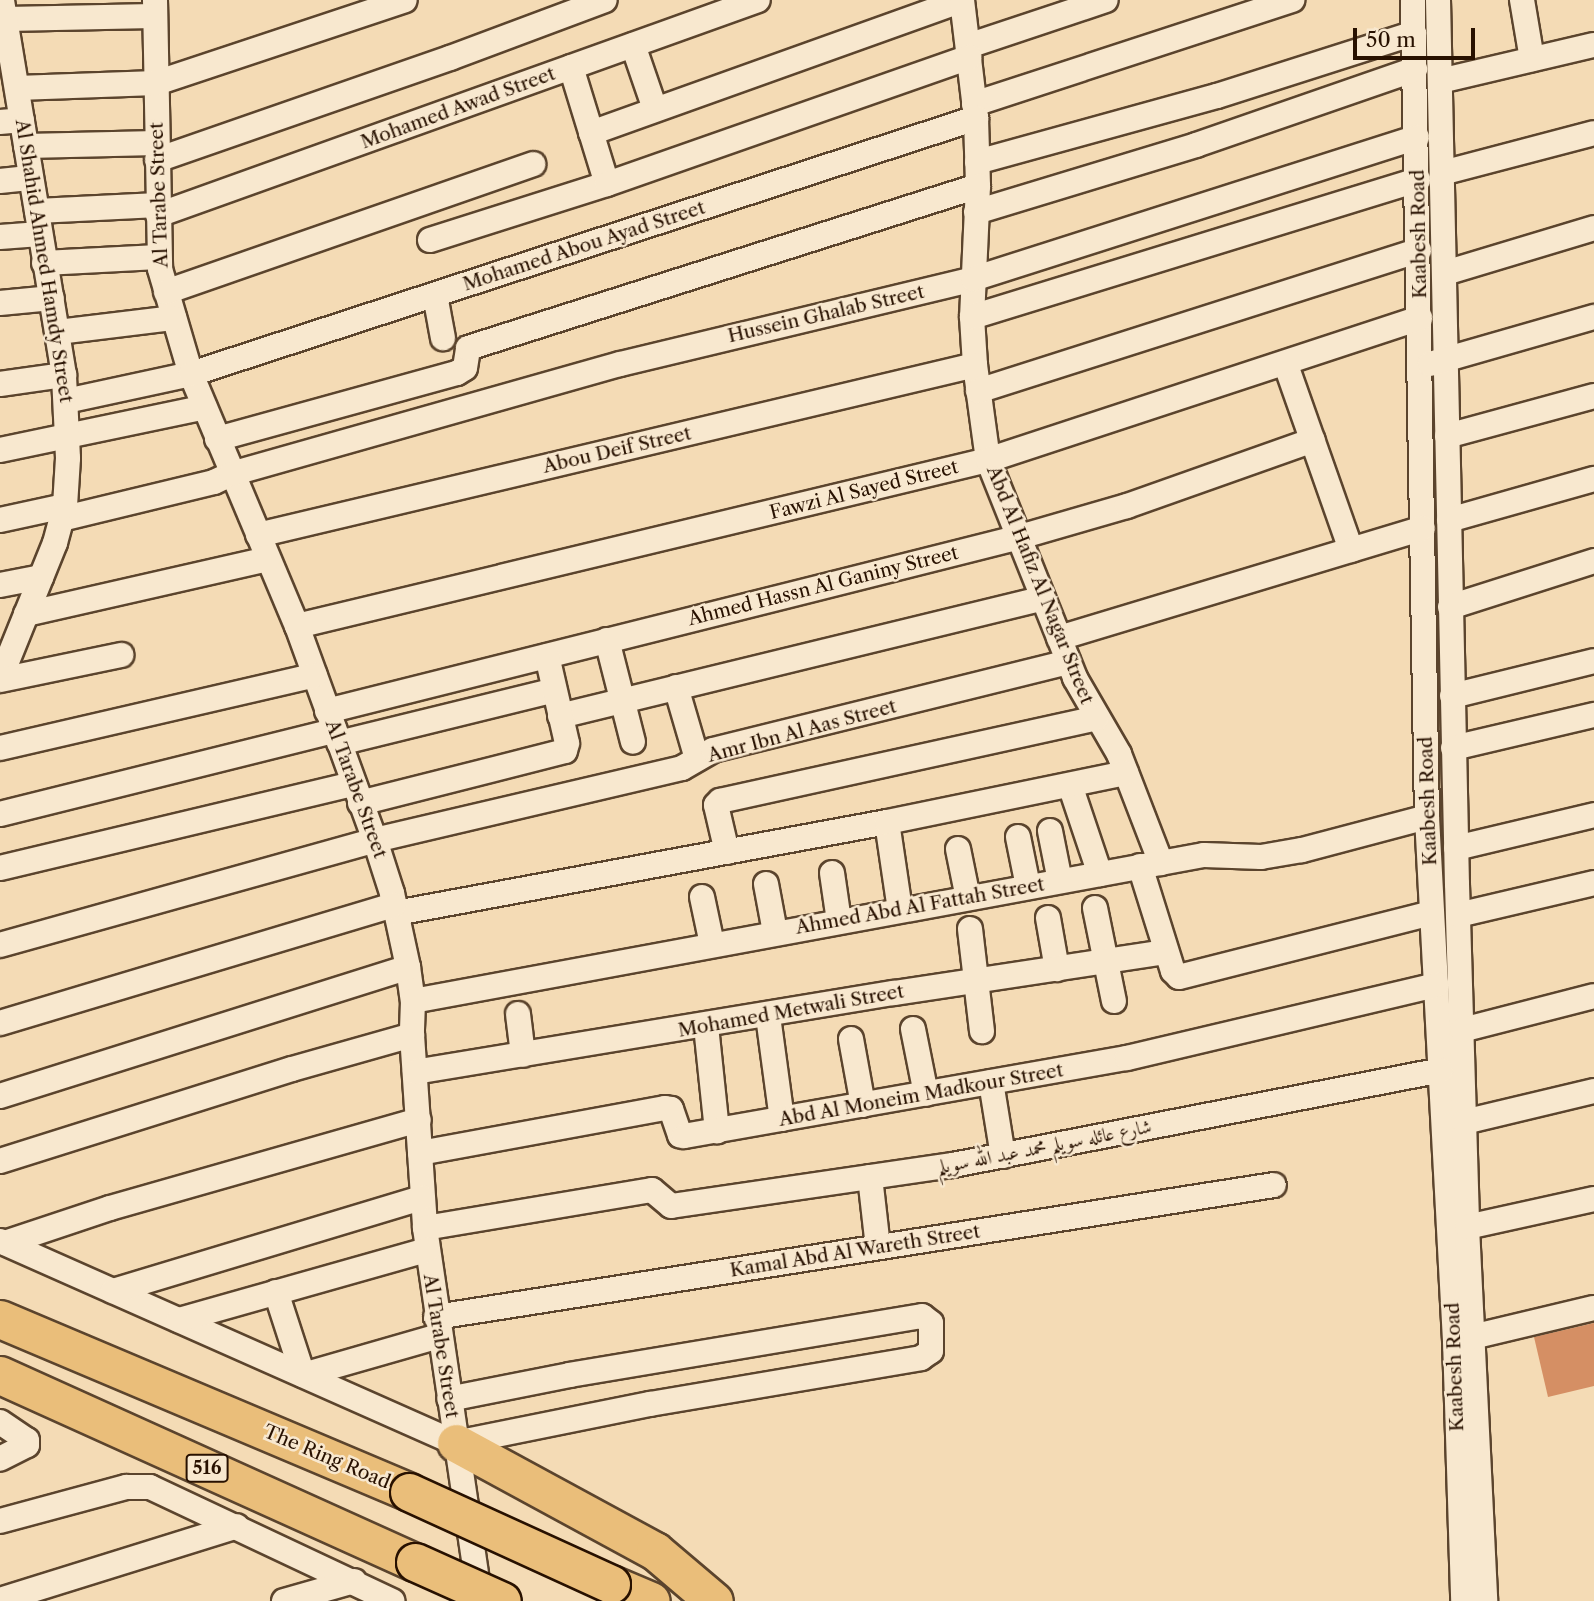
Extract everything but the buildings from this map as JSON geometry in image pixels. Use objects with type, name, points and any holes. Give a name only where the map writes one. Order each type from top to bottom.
[{"type":"highway","name":"The Ring Road","points":[[0,1319],[409,1492],[651,1601]]},
{"type":"highway","name":"516","points":[[0,1375],[502,1601]]},
{"type":"highway","points":[[456,1443],[655,1551],[714,1601]]},
{"type":"street","points":[[17,88],[156,83],[405,0]]},
{"type":"street","points":[[26,146],[157,152],[450,58],[605,0]]},
{"type":"street","name":"Mohamed Awad Street","points":[[0,237],[38,223],[158,210],[758,0]]},
{"type":"street","points":[[591,132],[962,0]]},
{"type":"street","name":"Abd Al Hafiz Al Nagar Street","points":[[962,0],[975,111],[977,174],[972,317],[975,365],[988,460],[1068,662],[1096,718],[1119,754],[1126,773],[1150,865],[1166,953]]},
{"type":"street","points":[[430,240],[607,184],[1106,0]]},
{"type":"street","name":"Mohamed Abou Ayad Street","points":[[66,401],[191,374],[435,295],[1292,0]]},
{"type":"street","name":"Kaabesh Road","points":[[1413,0],[1427,817],[1441,1070],[1463,1601]]},
{"type":"street","name":"Kaabesh Road","points":[[1438,0],[1453,748],[1467,1227],[1485,1601]]},
{"type":"street","points":[[1522,0],[1532,59]]},
{"type":"street","points":[[4,9],[155,8]]},
{"type":"street","name":"Al Tarabe Street","points":[[155,8],[158,257],[166,292],[191,374],[297,626],[375,840],[408,967],[413,1001],[412,1035],[426,1239],[480,1601]]},
{"type":"street","name":"Al Shahid Ahmed Hamdy Street","points":[[0,680],[41,577],[63,512],[68,435],[58,332],[26,146],[11,121],[17,88],[6,56],[4,9]]},
{"type":"street","points":[[217,439],[457,373],[465,368],[468,348],[977,174],[1414,33]]},
{"type":"street","points":[[633,45],[655,110]]},
{"type":"street","points":[[1440,80],[1594,45]]},
{"type":"street","points":[[571,67],[607,184]]},
{"type":"street","points":[[976,212],[1196,145],[1415,69]]},
{"type":"street","points":[[1442,173],[1594,133]]},
{"type":"street","name":"Hussein Ghalab Street","points":[[0,520],[63,512],[214,482],[231,474],[620,364],[973,279],[1417,137]]},
{"type":"street","points":[[166,292],[533,164]]},
{"type":"street","points":[[0,181],[31,178]]},
{"type":"street","points":[[972,317],[1418,180]]},
{"type":"street","points":[[1445,273],[1594,228]]},
{"type":"street","points":[[978,391],[1419,250]]},
{"type":"street","points":[[44,263],[158,257]]},
{"type":"street","points":[[435,295],[443,338]]},
{"type":"street","points":[[0,303],[52,298]]},
{"type":"street","points":[[1421,366],[1594,317]]},
{"type":"street","points":[[58,332],[174,318]]},
{"type":"street","name":"Fawzi Al Sayed Street","points":[[297,626],[988,460],[1286,365],[1420,318]]},
{"type":"street","name":"Abou Deif Street","points":[[258,536],[975,365]]},
{"type":"street","points":[[1286,365],[1351,550]]},
{"type":"street","points":[[0,384],[64,375]]},
{"type":"street","points":[[1447,436],[1594,396]]},
{"type":"street","points":[[0,450],[205,407]]},
{"type":"street","name":"Ahmed Hassn Al Ganiny Street","points":[[334,728],[547,656],[1020,537],[1127,506],[1313,440]]},
{"type":"street","points":[[1449,520],[1594,479]]},
{"type":"street","points":[[1059,638],[1423,528]]},
{"type":"street","points":[[26,614],[268,559]]},
{"type":"street","points":[[1450,607],[1594,561]]},
{"type":"street","points":[[0,585],[41,577]]},
{"type":"street","points":[[560,716],[1043,598]]},
{"type":"street","points":[[607,640],[633,742]]},
{"type":"street","points":[[0,680],[121,655]]},
{"type":"street","points":[[0,868],[561,754],[567,743],[547,656]]},
{"type":"street","points":[[1452,696],[1594,661]]},
{"type":"street","name":"Amr Ibn Al Aas Street","points":[[0,945],[375,840],[682,768],[713,750],[1068,662]]},
{"type":"street","points":[[0,748],[315,675]]},
{"type":"street","points":[[676,687],[697,759]]},
{"type":"street","points":[[0,814],[334,728],[554,690]]},
{"type":"street","points":[[1453,748],[1594,715]]},
{"type":"street","points":[[727,852],[716,806],[720,802],[1096,718]]},
{"type":"street","points":[[0,1023],[395,909],[727,852],[1126,773]]},
{"type":"street","points":[[1070,785],[1100,873]]},
{"type":"street","points":[[1456,848],[1594,815]]},
{"type":"street","name":"Ahmed Abd Al Fattah Street","points":[[413,1001],[775,932],[1204,855],[1261,857],[1302,850],[1427,817]]},
{"type":"street","points":[[887,822],[901,910]]},
{"type":"street","points":[[1050,831],[1060,881]]},
{"type":"street","points":[[1018,836],[1028,886]]},
{"type":"street","points":[[958,849],[968,898]]},
{"type":"street","points":[[832,873],[839,921]]},
{"type":"street","points":[[1458,915],[1594,883]]},
{"type":"street","points":[[766,884],[775,932]]},
{"type":"street","points":[[1431,886],[1457,884]]},
{"type":"street","points":[[702,897],[712,944]]},
{"type":"street","points":[[1095,908],[1114,1000]]},
{"type":"street","points":[[1166,953],[1175,975],[1184,977],[1432,913]]},
{"type":"street","points":[[1048,918],[1057,969]]},
{"type":"street","points":[[970,929],[982,1031]]},
{"type":"street","name":"Mohamed Metwali Street","points":[[415,1072],[1166,953]]},
{"type":"street","points":[[0,1096],[408,967]]},
{"type":"street","name":"Abd Al Moneim Madkour Street","points":[[420,1153],[665,1108],[671,1110],[681,1136],[716,1131],[1127,1058],[1436,985]]},
{"type":"street","points":[[1462,1030],[1594,996]]},
{"type":"street","points":[[518,1014],[523,1055]]},
{"type":"street","points":[[768,1016],[782,1119]]},
{"type":"street","points":[[706,1026],[716,1131]]},
{"type":"street","points":[[914,1029],[926,1094]]},
{"type":"street","points":[[0,1161],[303,1065],[412,1035]]},
{"type":"street","points":[[851,1039],[863,1105]]},
{"type":"street","name":"شارع عائله سويلم محمد عبد الله سويلم","points":[[426,1239],[652,1190],[658,1192],[671,1206],[1003,1156],[1441,1070]]},
{"type":"street","points":[[992,1082],[1003,1156]]},
{"type":"street","points":[[1464,1122],[1594,1091]]},
{"type":"street","points":[[2,1242],[419,1120]]},
{"type":"street","points":[[870,1177],[878,1247]]},
{"type":"street","name":"Kamal Abd Al Wareth Street","points":[[303,1375],[437,1326],[878,1247],[1274,1185]]},
{"type":"street","points":[[113,1291],[422,1198]]},
{"type":"street","points":[[1467,1227],[1594,1199]]},
{"type":"street","points":[[178,1320],[276,1292],[426,1239]]},
{"type":"street","points":[[2,1242],[456,1443],[650,1404],[921,1358],[928,1355],[933,1346],[930,1319],[922,1316],[570,1375],[449,1399]]},
{"type":"street","points":[[276,1292],[303,1375]]},
{"type":"street","points":[[1472,1337],[1594,1308]]},
{"type":"street","points":[[0,1422],[25,1436],[27,1445],[0,1460]]},
{"type":"street","points":[[0,1521],[126,1487],[149,1487],[392,1601]]},
{"type":"street","points":[[0,1600],[237,1526]]},
{"type":"street","points":[[284,1601],[354,1581]]}]
